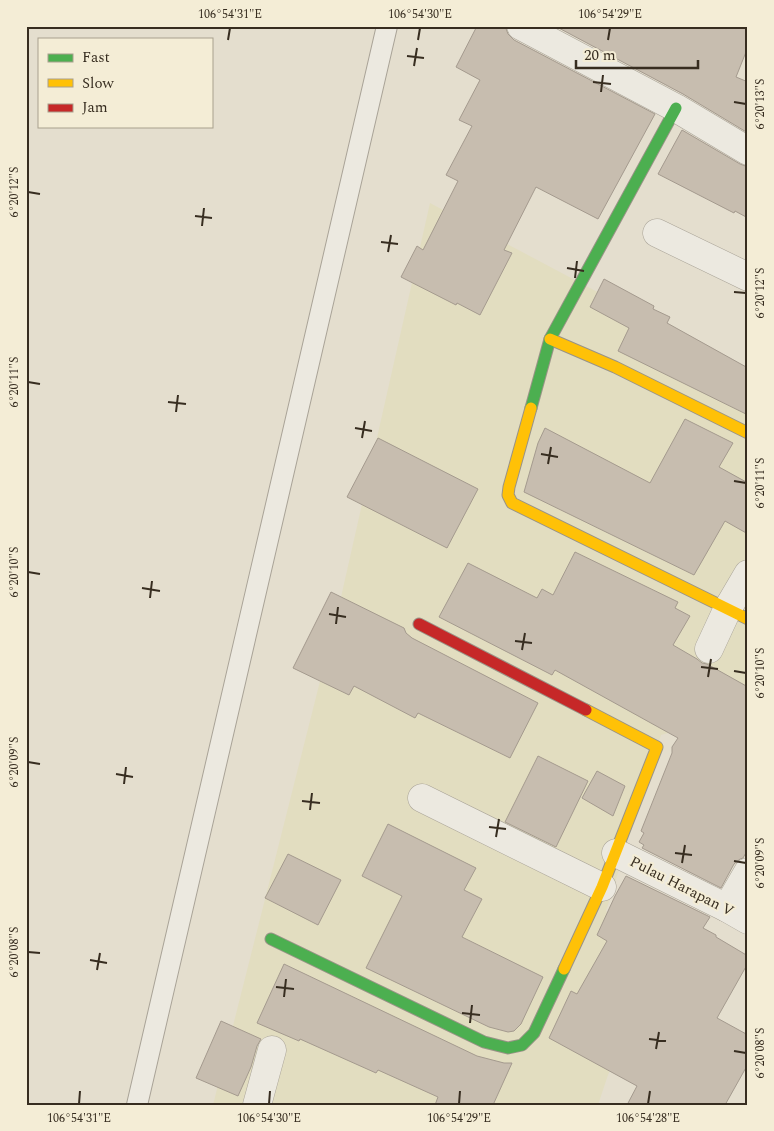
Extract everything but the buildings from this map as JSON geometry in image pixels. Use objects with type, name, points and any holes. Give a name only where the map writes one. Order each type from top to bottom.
[{"type":"street","points":[[521,26],[676,108],[748,151]]},
{"type":"street","points":[[676,108],[550,339],[508,495],[512,503],[738,614]]},
{"type":"street","points":[[657,234],[748,277]]},
{"type":"street","points":[[550,339],[615,367],[748,433]]},
{"type":"street","points":[[709,649],[738,614],[748,574]]},
{"type":"street","points":[[271,939],[484,1042],[508,1048],[522,1045],[534,1034],[602,886],[657,747],[419,624]]},
{"type":"street","points":[[422,798],[602,886]]},
{"type":"street","name":"Pulau Harapan V","points":[[616,853],[737,914]]},
{"type":"street","points":[[737,914],[748,872]]},
{"type":"street","points":[[257,1105],[272,1050]]},
{"type":"lane","points":[[137,1105],[387,26]]},
{"type":"shaded area","points":[[430,203],[748,372],[748,712],[742,711],[661,735],[606,911],[652,977],[608,1075],[598,1105],[213,1105],[339,606]]},
{"type":"traffic: fast","points":[[531,408],[550,339],[676,108]]},
{"type":"traffic: fast","points":[[271,939],[484,1042],[508,1048],[522,1045],[534,1033],[564,969]]},
{"type":"traffic: slow","points":[[550,339],[615,367],[748,433]]},
{"type":"traffic: slow","points":[[531,408],[509,487],[508,495],[512,503],[748,619]]},
{"type":"traffic: slow","points":[[564,969],[602,887],[657,747],[586,710]]},
{"type":"traffic: jam","points":[[419,624],[586,710]]}]
